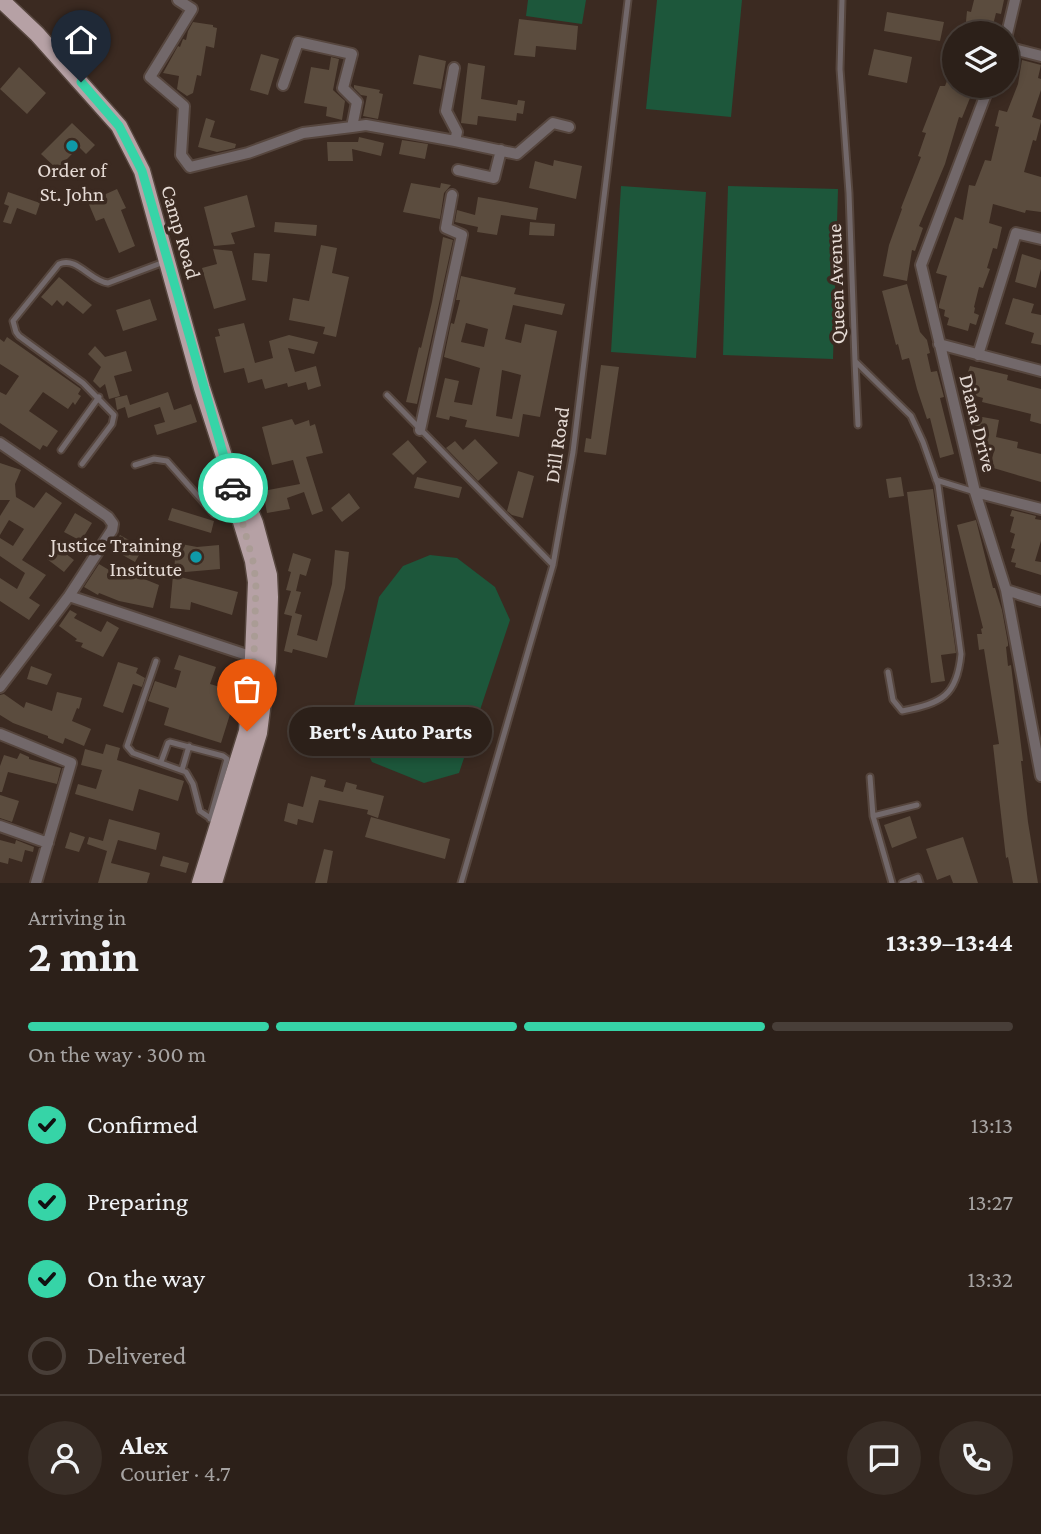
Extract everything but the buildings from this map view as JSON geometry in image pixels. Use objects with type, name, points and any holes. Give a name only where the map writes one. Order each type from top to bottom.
[{"type":"main road","name":"Camp Road","points":[[6,6],[45,43],[119,126],[142,171],[253,561],[256,582],[254,657],[247,731],[214,821],[208,879]]},
{"type":"main road","name":"Camp Road","points":[[208,879],[259,733],[268,662],[270,597],[267,565],[244,496],[231,478]]},
{"type":"street","points":[[178,0],[192,9],[150,77],[184,106],[181,155],[190,167],[248,153],[303,133],[366,125],[517,154],[552,124],[569,127]]},
{"type":"street","points":[[1010,21],[1015,0]]},
{"type":"street","points":[[283,85],[298,42],[352,54],[344,88],[357,102],[352,127]]},
{"type":"street","points":[[1019,50],[1041,56]]},
{"type":"street","points":[[454,68],[446,111],[457,132],[455,141]]},
{"type":"street","name":"Diana Drive","points":[[984,98],[921,265],[975,492],[1006,590],[1041,776]]},
{"type":"street","points":[[458,170],[494,178],[501,150]]},
{"type":"street","points":[[421,430],[462,235],[446,228],[452,194]]},
{"type":"street","points":[[978,355],[1016,233],[1041,239]]},
{"type":"street","points":[[939,344],[1041,371]]},
{"type":"street","points":[[0,443],[112,521],[112,530],[69,596],[0,687]]},
{"type":"street","points":[[975,492],[1041,509]]},
{"type":"street","points":[[1006,590],[1041,601]]},
{"type":"street","points":[[69,596],[254,657]]},
{"type":"street","points":[[1027,697],[1041,701]]},
{"type":"street","points":[[0,734],[71,762],[36,883]]},
{"type":"street","points":[[0,826],[48,843]]},
{"type":"lane","name":"Dill Road","points":[[461,883],[553,565],[573,452],[628,0]]},
{"type":"lane","name":"Queen Avenue","points":[[842,0],[840,69],[849,193],[855,361],[911,416],[923,442],[936,480],[961,653],[958,676],[944,697],[927,706],[902,711],[893,700],[888,673]]},
{"type":"lane","points":[[82,464],[114,420],[114,415],[99,397],[19,336],[13,321],[59,264],[65,261],[75,263],[99,282],[108,283],[167,261]]},
{"type":"lane","points":[[855,361],[858,425]]},
{"type":"lane","points":[[387,395],[553,565]]},
{"type":"lane","points":[[61,450],[99,397]]},
{"type":"lane","points":[[135,465],[154,459],[167,461],[214,514],[241,521]]},
{"type":"lane","points":[[936,480],[975,492]]},
{"type":"lane","points":[[156,661],[127,746],[133,753],[182,770],[192,784],[200,811],[214,821],[227,759],[174,742],[167,743],[161,762]]},
{"type":"lane","points":[[182,770],[189,746]]},
{"type":"lane","points":[[870,777],[873,816],[892,883]]},
{"type":"lane","points":[[873,816],[918,805]]},
{"type":"lane","points":[[902,883],[918,877],[920,883]]},
{"type":"green space","points":[[528,0],[586,0],[582,24],[526,16]]},
{"type":"green space","points":[[657,0],[742,0],[731,117],[646,109]]},
{"type":"green space","points":[[621,186],[706,192],[696,358],[611,352]]},
{"type":"green space","points":[[728,186],[838,189],[833,359],[723,355]]},
{"type":"green space","points":[[430,555],[457,558],[495,587],[510,620],[459,773],[424,783],[372,762],[351,719],[379,597],[403,566]]},
{"type":"way so far","points":[[233,488],[256,582],[254,657],[247,731]]},
{"type":"place","name":"Order of St. John","points":[[72,146]]},
{"type":"place","name":"Justice Training Institute","points":[[196,557]]},
{"type":"place","name":"Bert's Auto Parts","points":[[247,731]]},
{"type":"route","points":[[81,82],[119,126],[142,171],[202,388],[233,488]]}]
